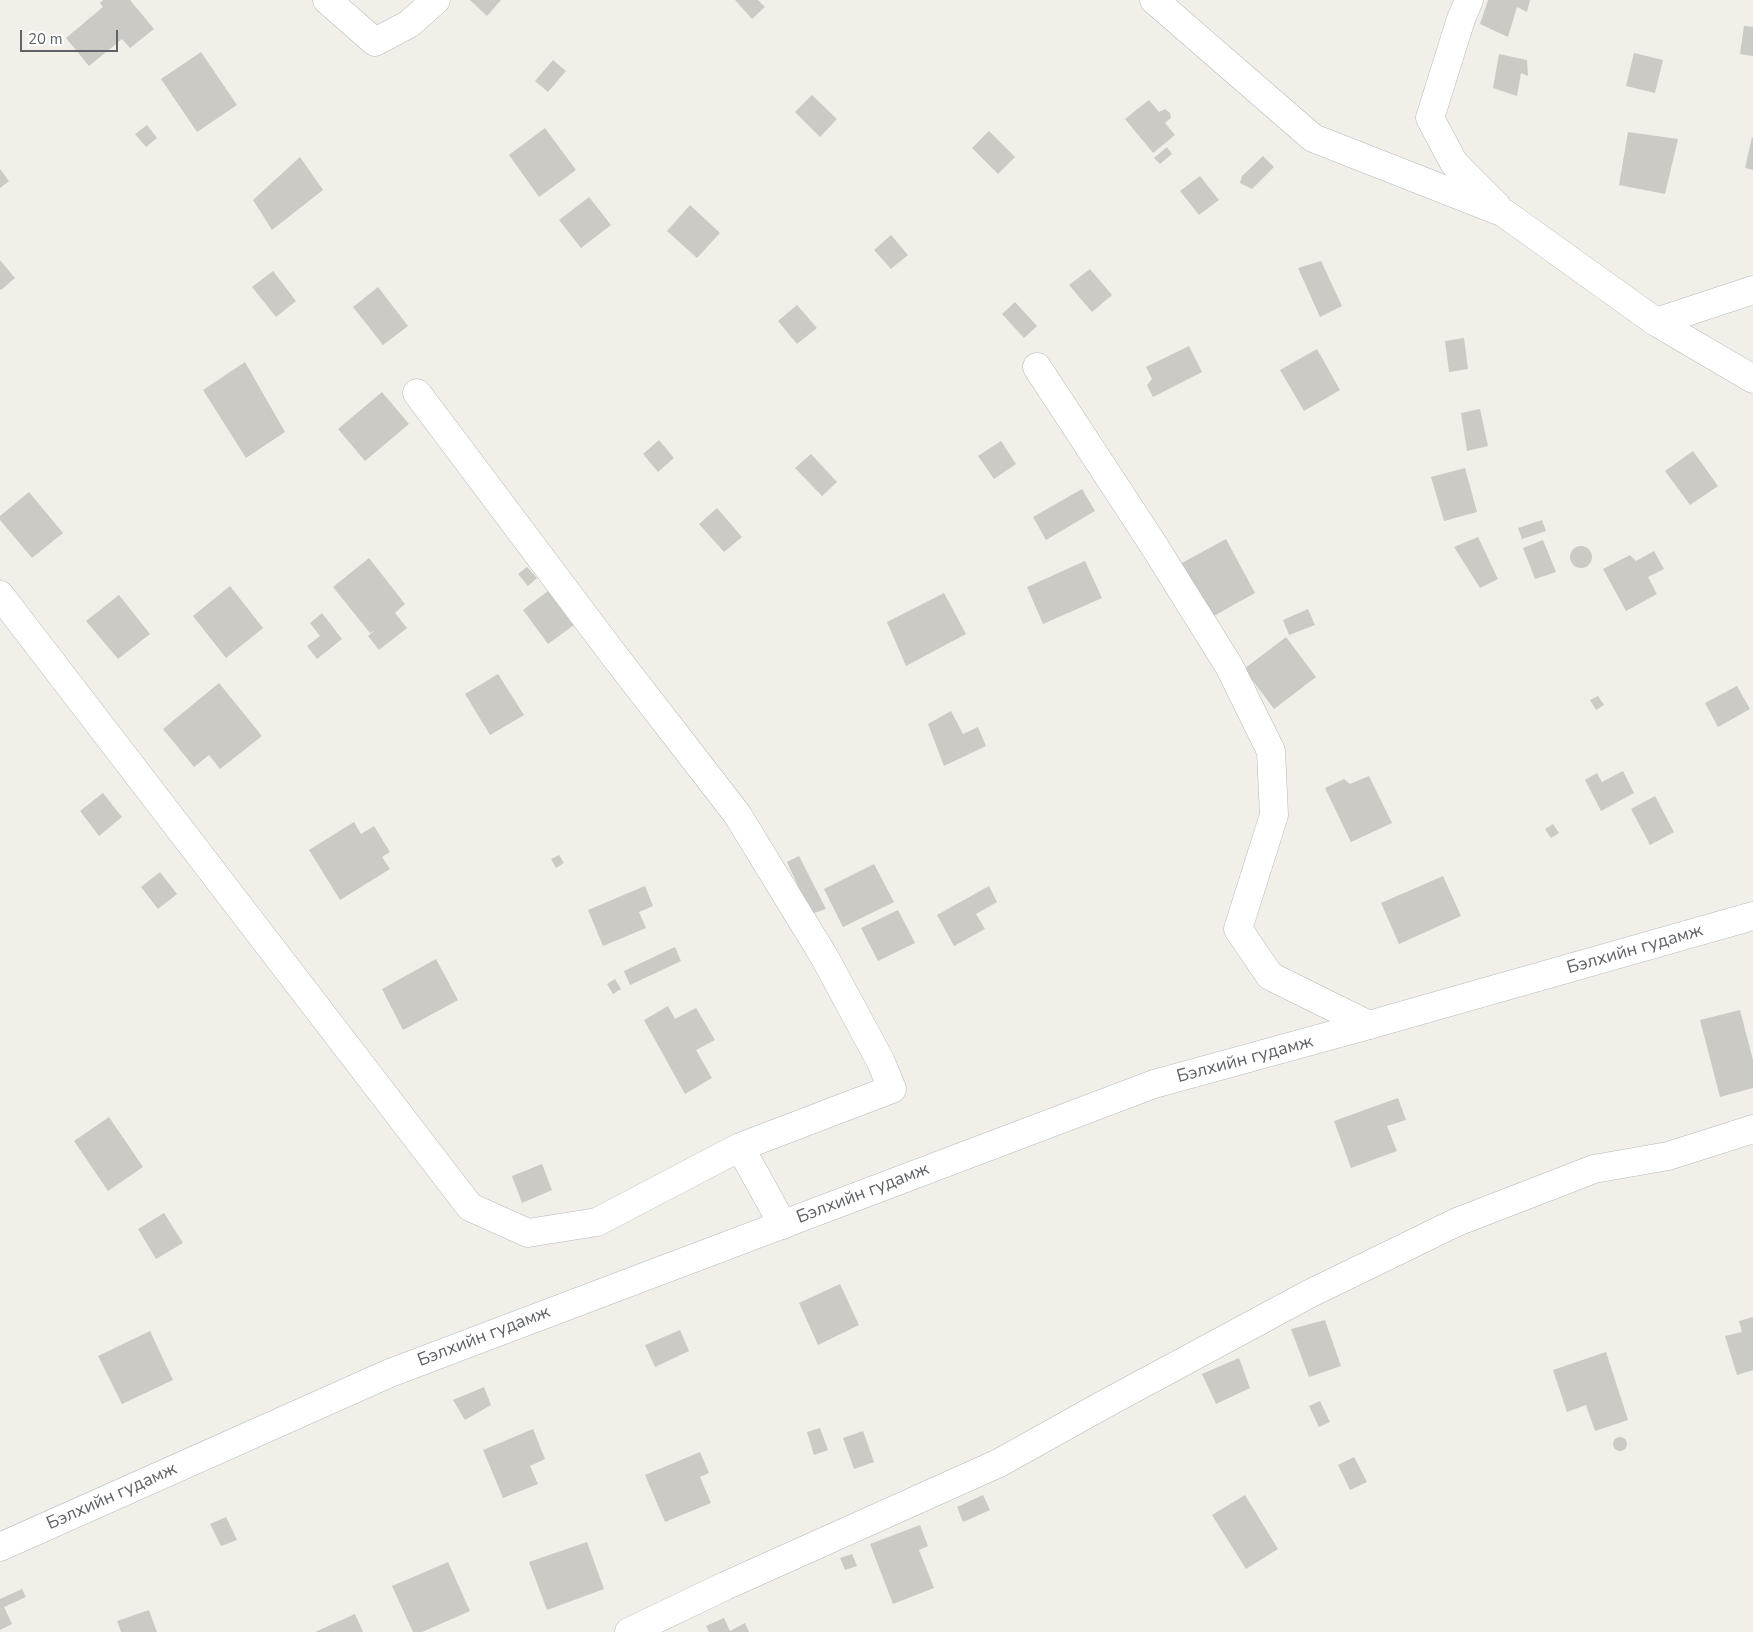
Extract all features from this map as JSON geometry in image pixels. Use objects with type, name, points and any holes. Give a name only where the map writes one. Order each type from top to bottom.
[{"type":"street","points":[[327,0],[375,42],[409,24],[436,0]]},
{"type":"street","points":[[1154,0],[1314,138],[1504,213]]},
{"type":"street","points":[[1470,0],[1461,19],[1430,118],[1454,163],[1504,213],[1656,322],[1753,379]]},
{"type":"street","points":[[1656,322],[1753,290]]},
{"type":"street","points":[[1037,367],[1151,541],[1229,666],[1271,751],[1274,815],[1238,929],[1270,976],[1369,1025]]},
{"type":"street","points":[[0,595],[470,1206],[528,1233],[597,1222],[740,1147],[892,1089],[881,1062],[824,958],[737,814],[613,654],[418,393]]},
{"type":"street","name":"Бэлхийн гудамж","points":[[2,1543],[390,1373],[1154,1084],[1753,916]]},
{"type":"street","points":[[629,1632],[725,1586],[999,1463],[1309,1294],[1457,1222],[1594,1169],[1668,1156],[1753,1129]]},
{"type":"street","points":[[740,1147],[782,1225]]},
{"type":"building","points":[[103,0],[130,0],[154,29],[130,48],[122,39],[89,66],[66,38],[103,7],[100,3]]},
{"type":"building","points":[[470,0],[501,0],[487,16]]},
{"type":"building","points":[[735,0],[758,0],[765,7],[752,19]]},
{"type":"building","points":[[1488,0],[1530,0],[1527,12],[1517,7],[1508,37],[1480,24]]},
{"type":"building","points":[[1744,26],[1753,27],[1753,56],[1740,54]]},
{"type":"building","points":[[201,52],[237,105],[197,132],[161,79]]},
{"type":"building","points":[[1634,53],[1663,60],[1655,93],[1626,86]]},
{"type":"building","points":[[1499,54],[1527,60],[1528,76],[1521,73],[1517,96],[1493,88]]},
{"type":"building","points":[[553,60],[566,71],[548,92],[535,81]]},
{"type":"building","points":[[812,95],[837,119],[820,137],[795,112]]},
{"type":"building","points":[[1149,100],[1159,112],[1165,109],[1170,113],[1171,118],[1165,123],[1175,135],[1153,153],[1125,119]]},
{"type":"building","points":[[147,125],[157,138],[146,147],[135,134]]},
{"type":"building","points":[[545,128],[576,170],[539,197],[509,155]]},
{"type":"building","points":[[989,131],[1015,157],[998,174],[972,148]]},
{"type":"building","points":[[1628,132],[1678,139],[1665,194],[1619,185]]},
{"type":"building","points":[[1753,138],[1753,170],[1745,168]]},
{"type":"building","points":[[1167,147],[1172,154],[1160,164],[1154,158]]},
{"type":"building","points":[[1263,156],[1274,167],[1252,189],[1240,183],[1242,176]]},
{"type":"building","points":[[300,157],[323,190],[272,230],[253,200]]},
{"type":"building","points":[[0,169],[9,181],[0,188]]},
{"type":"building","points":[[1200,176],[1219,200],[1199,215],[1180,191]]},
{"type":"building","points":[[589,197],[611,225],[581,248],[559,220]]},
{"type":"building","points":[[690,205],[720,233],[697,258],[667,231]]},
{"type":"building","points":[[891,235],[908,255],[891,269],[874,250]]},
{"type":"building","points":[[0,260],[15,278],[1,290],[0,289]]},
{"type":"building","points":[[1321,261],[1342,306],[1320,317],[1298,268]]},
{"type":"building","points":[[1090,269],[1112,295],[1092,312],[1069,285]]},
{"type":"building","points":[[273,271],[296,301],[276,317],[252,287]]},
{"type":"building","points":[[378,287],[408,326],[383,345],[353,307]]},
{"type":"building","points":[[1015,302],[1037,326],[1024,338],[1002,314]]},
{"type":"building","points":[[797,305],[817,328],[797,344],[778,321]]},
{"type":"building","points":[[1464,338],[1468,369],[1449,372],[1445,341]]},
{"type":"building","points":[[1189,346],[1202,372],[1153,397],[1147,385],[1152,379],[1146,367]]},
{"type":"building","points":[[1317,349],[1340,390],[1304,411],[1280,370]]},
{"type":"building","points":[[245,362],[285,432],[246,458],[203,390]]},
{"type":"building","points":[[382,392],[409,424],[365,461],[338,429]]},
{"type":"building","points":[[1480,409],[1488,446],[1467,451],[1461,413]]},
{"type":"building","points":[[659,440],[674,458],[658,472],[643,454]]},
{"type":"building","points":[[1001,441],[1016,464],[994,479],[978,456]]},
{"type":"building","points":[[1693,451],[1718,486],[1690,505],[1665,471]]},
{"type":"building","points":[[811,454],[837,482],[822,496],[795,468]]},
{"type":"building","points":[[1465,468],[1477,512],[1444,521],[1431,477]]},
{"type":"building","points":[[1082,489],[1095,511],[1046,540],[1033,517]]},
{"type":"building","points":[[29,492],[63,533],[32,558],[0,520],[0,516]]},
{"type":"building","points":[[717,508],[742,537],[724,552],[699,524]]},
{"type":"building","points":[[1542,520],[1546,531],[1522,539],[1518,528]]},
{"type":"building","points":[[1478,537],[1498,579],[1480,588],[1454,547]]},
{"type":"building","points":[[1226,539],[1255,593],[1210,618],[1180,564]]},
{"type":"building","points":[[1543,540],[1556,572],[1535,579],[1523,548]]},
{"type":"building","points":[[1577,546],[1585,546],[1592,553],[1592,561],[1585,568],[1577,568],[1570,561],[1570,553]]},
{"type":"building","points":[[1654,551],[1664,569],[1648,577],[1657,594],[1626,611],[1603,569],[1630,555],[1636,561]]},
{"type":"building","points":[[369,558],[405,604],[395,613],[407,628],[379,650],[368,636],[375,630],[370,633],[333,587]]},
{"type":"building","points":[[1085,561],[1102,598],[1043,624],[1027,587]]},
{"type":"building","points":[[527,567],[537,578],[528,586],[518,574]]},
{"type":"building","points":[[230,586],[263,628],[226,658],[193,616]]},
{"type":"building","points":[[548,591],[574,625],[548,644],[523,610]]},
{"type":"building","points":[[944,593],[966,634],[906,666],[887,622]]},
{"type":"building","points":[[119,595],[150,634],[118,659],[86,621]]},
{"type":"building","points":[[1308,609],[1315,625],[1289,635],[1283,620]]},
{"type":"building","points":[[322,613],[342,639],[317,659],[307,646],[320,636],[310,623]]},
{"type":"building","points":[[1286,637],[1316,677],[1274,709],[1244,669]]},
{"type":"building","points":[[498,674],[524,715],[490,735],[465,694]]},
{"type":"building","points":[[219,683],[262,736],[220,769],[209,755],[194,767],[163,729]]},
{"type":"building","points":[[1737,686],[1750,709],[1718,727],[1705,703]]},
{"type":"building","points":[[1598,696],[1604,705],[1596,710],[1590,700]]},
{"type":"building","points":[[951,711],[963,734],[978,727],[986,746],[944,766],[928,724]]},
{"type":"building","points":[[1623,771],[1634,793],[1601,811],[1585,780],[1597,773],[1602,782]]},
{"type":"building","points":[[1369,776],[1392,823],[1351,842],[1325,788],[1344,779],[1350,784]]},
{"type":"building","points":[[103,793],[122,817],[99,836],[80,811]]},
{"type":"building","points":[[1655,796],[1674,832],[1650,845],[1631,809]]},
{"type":"building","points":[[354,822],[361,834],[374,826],[390,852],[382,857],[390,869],[340,900],[309,850]]},
{"type":"building","points":[[1553,824],[1559,833],[1551,838],[1545,829]]},
{"type":"building","points":[[559,855],[564,863],[556,868],[551,859]]},
{"type":"building","points":[[799,856],[826,909],[811,914],[787,862]]},
{"type":"building","points":[[874,864],[894,902],[843,927],[824,889]]},
{"type":"building","points":[[160,872],[177,894],[158,909],[141,887]]},
{"type":"building","points":[[1443,876],[1461,916],[1399,944],[1381,903]]},
{"type":"building","points":[[645,886],[653,906],[639,912],[646,928],[603,946],[588,910]]},
{"type":"building","points":[[989,886],[997,902],[976,914],[985,929],[954,946],[937,915]]},
{"type":"building","points":[[898,910],[915,943],[878,961],[861,928]]},
{"type":"building","points":[[675,947],[681,961],[630,985],[624,971]]},
{"type":"building","points":[[436,959],[458,1000],[403,1030],[382,989]]},
{"type":"building","points":[[615,979],[621,989],[613,994],[607,984]]},
{"type":"building","points":[[668,1006],[675,1019],[696,1008],[715,1040],[696,1050],[712,1078],[685,1094],[644,1020]]},
{"type":"building","points":[[1740,1010],[1753,1060],[1753,1088],[1720,1097],[1700,1020]]},
{"type":"building","points":[[1398,1098],[1406,1120],[1387,1126],[1397,1151],[1351,1168],[1334,1121]]},
{"type":"building","points":[[109,1117],[143,1167],[108,1191],[74,1141]]},
{"type":"building","points":[[542,1164],[552,1190],[522,1203],[512,1176]]},
{"type":"building","points":[[164,1213],[183,1243],[156,1259],[138,1229]]},
{"type":"building","points":[[840,1284],[859,1325],[818,1345],[799,1303]]},
{"type":"building","points":[[1753,1317],[1753,1370],[1737,1375],[1725,1336],[1742,1332],[1739,1321]]},
{"type":"building","points":[[1325,1320],[1341,1366],[1309,1377],[1291,1329]]},
{"type":"building","points":[[680,1330],[689,1351],[655,1367],[645,1345]]},
{"type":"building","points":[[150,1331],[173,1380],[122,1404],[98,1356]]},
{"type":"building","points":[[1606,1352],[1628,1420],[1595,1431],[1586,1405],[1567,1412],[1553,1370]]},
{"type":"building","points":[[1239,1358],[1250,1388],[1216,1404],[1202,1374]]},
{"type":"building","points":[[484,1387],[491,1405],[465,1420],[453,1400]]},
{"type":"building","points":[[1320,1401],[1330,1422],[1319,1427],[1309,1406]]},
{"type":"building","points":[[820,1428],[828,1450],[814,1455],[807,1432]]},
{"type":"building","points":[[533,1429],[545,1459],[530,1466],[538,1484],[503,1498],[483,1450]]},
{"type":"building","points":[[863,1431],[874,1462],[854,1469],[843,1438]]},
{"type":"building","points":[[1617,1437],[1623,1437],[1627,1444],[1623,1451],[1617,1451],[1613,1447],[1613,1441]]},
{"type":"building","points":[[700,1452],[709,1473],[700,1477],[711,1503],[665,1522],[645,1475]]},
{"type":"building","points":[[1354,1457],[1367,1482],[1350,1490],[1338,1465]]},
{"type":"building","points":[[983,1495],[990,1510],[963,1522],[957,1507]]},
{"type":"building","points":[[1245,1495],[1278,1549],[1246,1569],[1212,1515]]},
{"type":"building","points":[[226,1517],[237,1540],[221,1546],[210,1524]]},
{"type":"building","points":[[920,1525],[928,1546],[919,1550],[934,1588],[893,1604],[870,1544]]},
{"type":"building","points":[[587,1542],[604,1589],[547,1610],[529,1562]]},
{"type":"building","points":[[852,1554],[857,1566],[845,1570],[840,1558]]},
{"type":"building","points":[[448,1562],[470,1611],[422,1632],[413,1632],[392,1586]]},
{"type":"building","points":[[22,1589],[26,1597],[4,1607],[12,1624],[0,1630],[0,1599]]},
{"type":"building","points":[[149,1610],[157,1632],[121,1632],[117,1621]]},
{"type":"building","points":[[355,1614],[363,1632],[315,1632]]},
{"type":"building","points":[[724,1618],[730,1631],[745,1623],[749,1632],[709,1632],[706,1626]]}]
